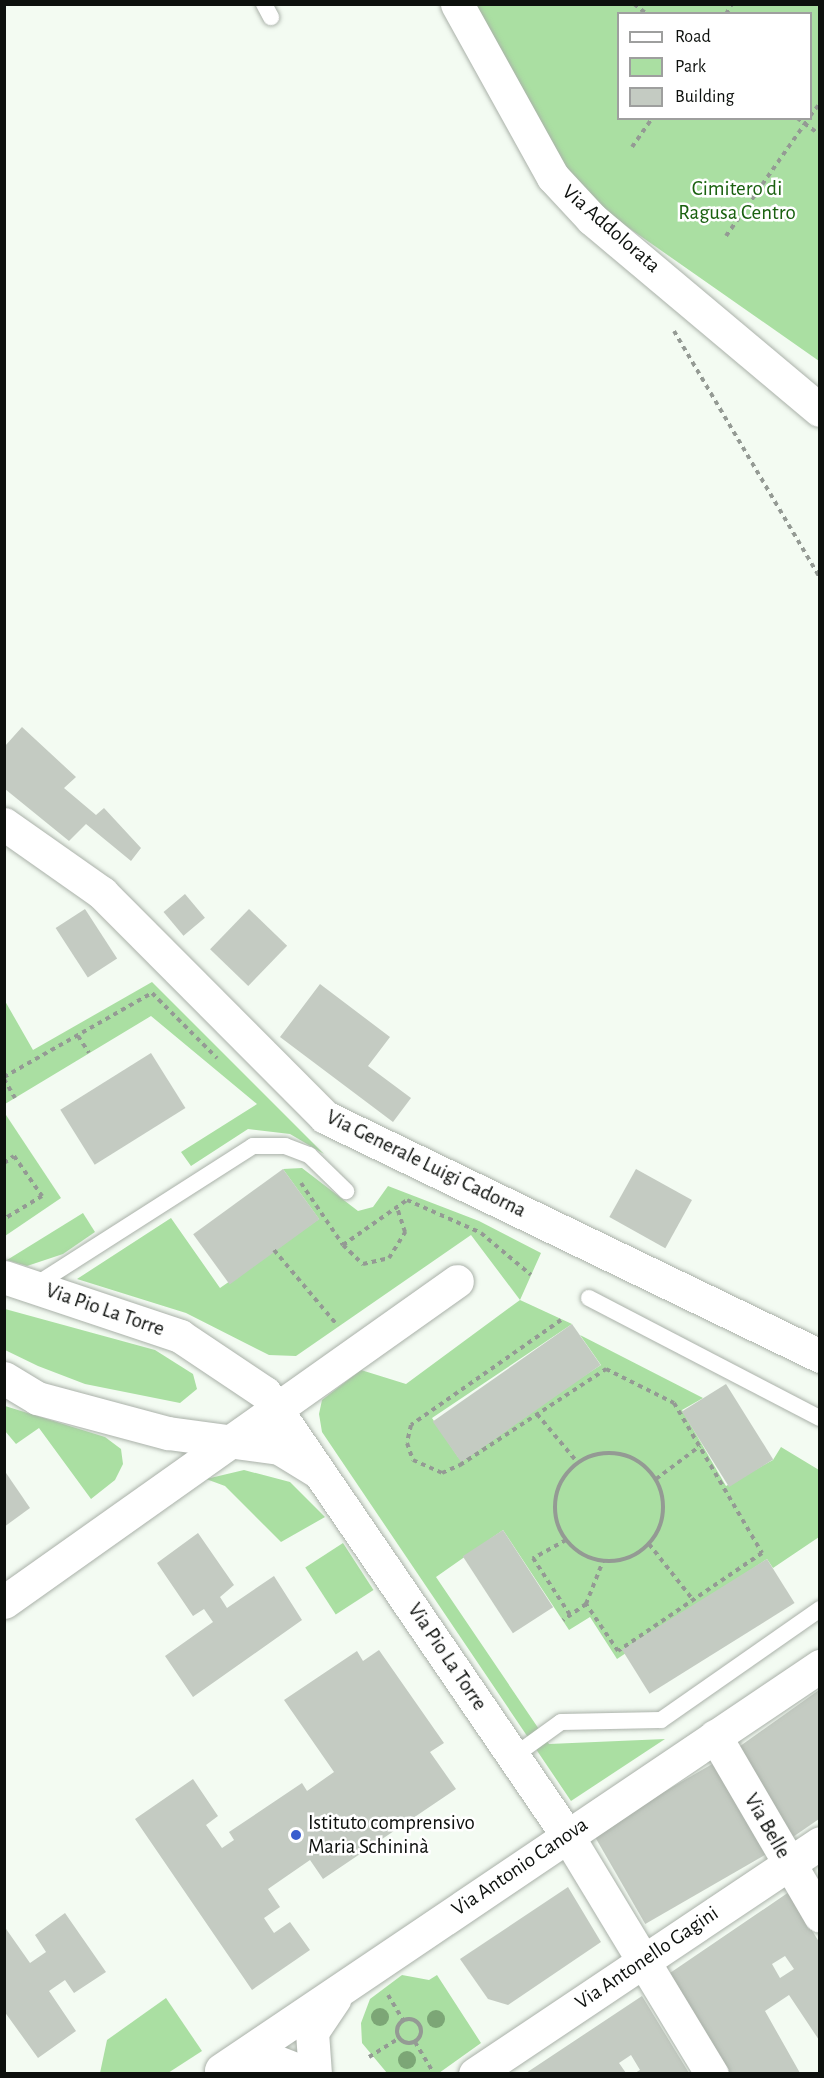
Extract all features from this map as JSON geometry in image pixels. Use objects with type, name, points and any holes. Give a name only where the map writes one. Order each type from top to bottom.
[{"type":"street","name":"Via Addolorata","points":[[457,4],[553,177],[592,219],[819,410]]},
{"type":"street","name":"Via Generale Luigi Cadorna","points":[[4,824],[102,892],[324,1117],[819,1356]]},
{"type":"street","name":"Via Pio La Torre","points":[[19,1281],[180,1336],[265,1393],[326,1478],[567,1835],[712,2073]]},
{"type":"street","points":[[4,1602],[228,1441],[458,1281]]},
{"type":"street","name":"Via Pio La Torre","points":[[4,1378],[37,1398],[168,1433],[279,1448],[326,1478]]},
{"type":"street","name":"Via Antonio Canova","points":[[219,2072],[367,1983],[567,1835],[819,1666]]},
{"type":"street","name":"Via Belle","points":[[715,1736],[819,1916]]},
{"type":"street","name":"Via Antonello Gagini","points":[[475,2073],[819,1843]]},
{"type":"street","points":[[315,2073],[312,2032],[323,2010],[367,1983]]},
{"type":"street","points":[[219,2072],[264,2057],[308,2073]]},
{"type":"lane","points":[[19,1281],[253,1146],[285,1146],[309,1155],[346,1191]]},
{"type":"lane","points":[[589,1298],[819,1418]]},
{"type":"lane","points":[[514,1756],[561,1722],[661,1720],[819,1609]]},
{"type":"path","points":[[632,147],[651,120]]},
{"type":"path","points":[[800,120],[819,135]]},
{"type":"path","points":[[726,236],[808,120]]},
{"type":"path","points":[[670,324],[819,578]]},
{"type":"path","points":[[15,1098],[4,1078],[152,993],[217,1058]]},
{"type":"path","points":[[78,1036],[89,1053]]},
{"type":"path","points":[[4,1163],[14,1156],[42,1196],[4,1219]]},
{"type":"path","points":[[298,1177],[343,1245],[363,1264],[389,1258],[405,1232],[397,1207]]},
{"type":"path","points":[[343,1245],[407,1200],[481,1233],[531,1275]]},
{"type":"path","points":[[274,1250],[339,1327]]},
{"type":"path","points":[[561,1320],[411,1425],[406,1443],[413,1460],[442,1473],[606,1369],[674,1403],[762,1553],[618,1651],[586,1604]]},
{"type":"path","points":[[537,1414],[578,1463]]},
{"type":"path","points":[[656,1479],[700,1446]]},
{"type":"path","points":[[601,1454],[624,1455],[656,1479],[663,1517],[649,1544],[631,1557],[603,1561],[577,1551],[566,1540],[556,1516],[557,1495],[578,1463],[601,1454]]},
{"type":"path","points":[[566,1540],[533,1558],[570,1615]]},
{"type":"path","points":[[649,1544],[693,1600]]},
{"type":"path","points":[[563,1620],[586,1604],[603,1561]]},
{"type":"path","points":[[367,1983],[403,2020],[420,2025],[415,2042]]},
{"type":"path","points":[[369,2057],[399,2038],[403,2020]]},
{"type":"path","points":[[399,2038],[415,2042],[434,2073]]},
{"type":"green space","name":"Cimitero di Ragusa Centro","points":[[474,5],[819,5],[819,361],[579,193]]},
{"type":"green space","points":[[152,982],[324,1154],[290,1134],[248,1129],[191,1166],[181,1152],[257,1104],[151,1016],[5,1104],[5,1001],[33,1050]]},
{"type":"green space","points":[[6,1115],[61,1198],[5,1236],[4,1116]]},
{"type":"green space","points":[[302,1168],[358,1211],[373,1207],[388,1186],[479,1221],[541,1253],[520,1300],[471,1235],[296,1356],[269,1355],[186,1313],[77,1279],[171,1218],[220,1288],[319,1219],[283,1169]]},
{"type":"green space","points":[[83,1213],[95,1232],[63,1254],[27,1266],[7,1260]]},
{"type":"green space","points":[[520,1300],[572,1324],[432,1418],[458,1457],[601,1365],[580,1335],[703,1398],[682,1410],[726,1486],[773,1460],[781,1447],[819,1470],[819,1537],[773,1568],[767,1559],[617,1659],[590,1617],[569,1630],[503,1530],[436,1577],[549,1744],[665,1739],[571,1801],[322,1432],[319,1414],[322,1400],[361,1370],[406,1384]]},
{"type":"green space","points":[[5,1309],[155,1350],[193,1374],[197,1389],[180,1403],[85,1384],[38,1366],[5,1350]]},
{"type":"green space","points":[[5,1406],[105,1437],[121,1449],[123,1464],[115,1480],[91,1499],[39,1428],[16,1444],[5,1431]]},
{"type":"green space","points":[[244,1470],[290,1482],[325,1517],[281,1542],[225,1486],[206,1479]]},
{"type":"green space","points":[[343,1543],[373,1590],[336,1614],[305,1568]]},
{"type":"green space","points":[[402,1975],[429,1980],[437,1975],[481,2043],[439,2073],[387,2073],[362,2043],[361,2023],[370,1999]]},
{"type":"green space","points":[[166,1998],[202,2051],[168,2073],[100,2073],[107,2040]]},
{"type":"building","points":[[22,727],[76,777],[64,788],[96,815],[104,808],[141,848],[131,861],[86,824],[69,841],[5,789],[5,746]]},
{"type":"building","points":[[185,894],[205,918],[183,936],[164,912]]},
{"type":"building","points":[[85,909],[117,958],[88,978],[56,928]]},
{"type":"building","points":[[249,909],[287,946],[248,986],[210,949]]},
{"type":"building","points":[[320,984],[390,1037],[368,1066],[411,1098],[393,1122],[280,1037]]},
{"type":"building","points":[[151,1053],[185,1108],[95,1165],[60,1110]]},
{"type":"building","points":[[283,1169],[319,1219],[230,1284],[193,1234]]},
{"type":"building","points":[[636,1169],[692,1200],[665,1248],[609,1217]]},
{"type":"building","points":[[572,1324],[601,1365],[461,1462],[433,1422]]},
{"type":"building","points":[[726,1384],[773,1459],[729,1487],[682,1412]]},
{"type":"building","points":[[4,1470],[30,1508],[4,1527]]},
{"type":"building","points":[[503,1530],[553,1607],[513,1633],[463,1556]]},
{"type":"building","points":[[198,1533],[234,1585],[220,1597],[227,1608],[274,1576],[302,1620],[193,1697],[165,1656],[213,1622],[204,1609],[193,1616],[157,1563]]},
{"type":"building","points":[[767,1559],[795,1603],[650,1694],[622,1650]]},
{"type":"building","points":[[379,1650],[444,1743],[430,1752],[456,1789],[323,1879],[310,1860],[268,1889],[280,1907],[264,1918],[274,1933],[290,1922],[310,1950],[252,1990],[135,1819],[193,1779],[218,1816],[206,1825],[222,1848],[234,1840],[229,1832],[302,1783],[307,1791],[334,1772],[284,1700],[357,1651],[363,1661]]},
{"type":"building","points":[[819,1690],[819,1819],[790,1839],[736,1749]]},
{"type":"building","points":[[714,1763],[767,1854],[645,1924],[593,1833]]},
{"type":"building","points":[[568,1887],[601,1942],[508,2005],[488,1999],[460,1959]]},
{"type":"building","points":[[789,1892],[819,1942],[819,2040],[789,1995],[765,2011],[800,2073],[729,2073],[670,1973]],"holes":[[[785,1956],[794,1969],[780,1978],[772,1964]]]},
{"type":"building","points":[[65,1913],[106,1972],[74,1993],[65,1980],[49,1991],[76,2031],[38,2058],[4,2011],[4,1926],[30,1963],[46,1952],[35,1935]]},
{"type":"building","points":[[642,1996],[689,2073],[635,2073],[640,2070],[631,2055],[619,2063],[626,2073],[526,2073]]},
{"type":"place","name":"Istituto comprensivo Maria Schininà","points":[[296,1835]]}]
